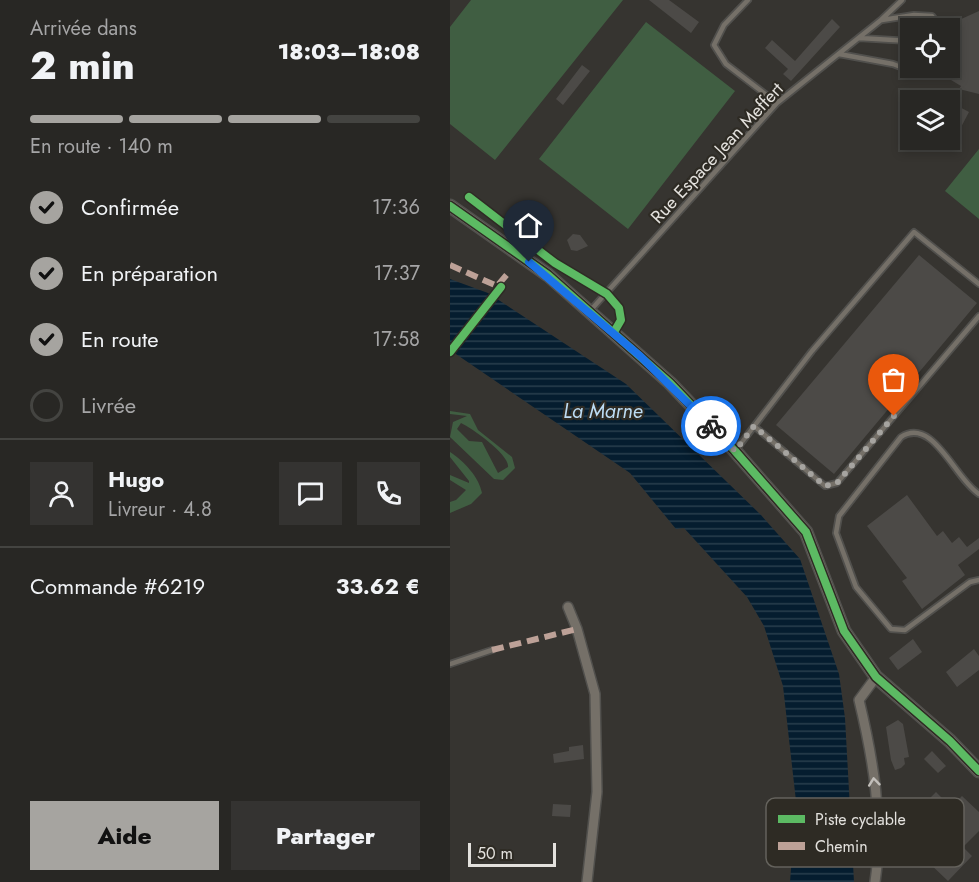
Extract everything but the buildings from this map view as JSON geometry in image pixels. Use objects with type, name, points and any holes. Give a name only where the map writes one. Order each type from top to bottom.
[{"type":"street","points":[[450,206],[548,275],[590,311],[670,383],[735,451],[806,532],[844,631],[876,677],[950,741],[979,771]]},
{"type":"street","points":[[568,607],[577,629],[595,694],[597,792],[587,882]]},
{"type":"street","points":[[875,798],[870,748],[859,700],[876,677]]},
{"type":"street","points":[[875,882],[877,867]]},
{"type":"lane","points":[[748,0],[724,25],[714,45],[726,64],[777,103]]},
{"type":"lane","name":"Rue Espace Jean Meffert","points":[[590,311],[777,103],[882,20],[902,0]]},
{"type":"lane","points":[[882,20],[914,15],[934,18]]},
{"type":"lane","points":[[858,38],[900,40]]},
{"type":"lane","points":[[839,54],[900,67]]},
{"type":"lane","points":[[735,451],[812,351],[914,232],[979,284]]},
{"type":"lane","points":[[754,426],[825,486],[837,483],[979,316]]},
{"type":"lane","points":[[979,494],[969,487],[935,443],[921,432],[911,431],[901,437],[839,516],[836,533],[856,587],[891,629],[905,630],[970,582],[979,580]]},
{"type":"lane","points":[[450,664],[492,650]]},
{"type":"green space","points":[[471,0],[623,0],[495,160],[450,124],[450,27]]},
{"type":"green space","points":[[646,22],[735,91],[628,229],[539,159]]},
{"type":"green space","points":[[979,149],[979,219],[945,191]]},
{"type":"green space","points":[[450,411],[470,414],[478,430],[512,457],[515,468],[503,480],[494,479],[450,437],[453,422],[467,416],[450,414]],"holes":[[[461,423],[497,449],[508,467],[498,473],[482,442],[469,441],[457,429]]]},
{"type":"green space","points":[[450,452],[470,470],[478,481],[482,493],[471,504],[450,513],[450,502],[456,500],[466,490],[450,480],[450,475],[469,483],[469,481],[450,457]]},
{"type":"water","name":"La Marne","points":[[450,279],[488,293],[626,384],[761,515],[800,559],[839,674],[845,718],[849,798],[796,798],[783,686],[764,626],[747,597],[684,528],[676,529],[630,473],[450,350]]},
{"type":"water","name":"La Marne","points":[[791,867],[853,867],[854,882],[790,882]]},
{"type":"marked path","points":[[450,265],[497,286],[510,271]]},
{"type":"marked path","points":[[492,650],[577,629]]},
{"type":"cycle path","points":[[469,197],[555,263],[607,294],[619,308],[621,320],[614,332]]},
{"type":"cycle path","points":[[450,206],[548,275],[670,383],[735,451],[806,532],[844,631],[876,677],[950,741],[979,771]]},
{"type":"cycle path","points":[[450,352],[501,287]]},
{"type":"way so far","points":[[711,426],[735,451],[754,426],[825,486],[831,486],[837,483],[894,416]]},
{"type":"route","points":[[529,262],[548,275],[609,328],[670,383],[711,426]]}]
